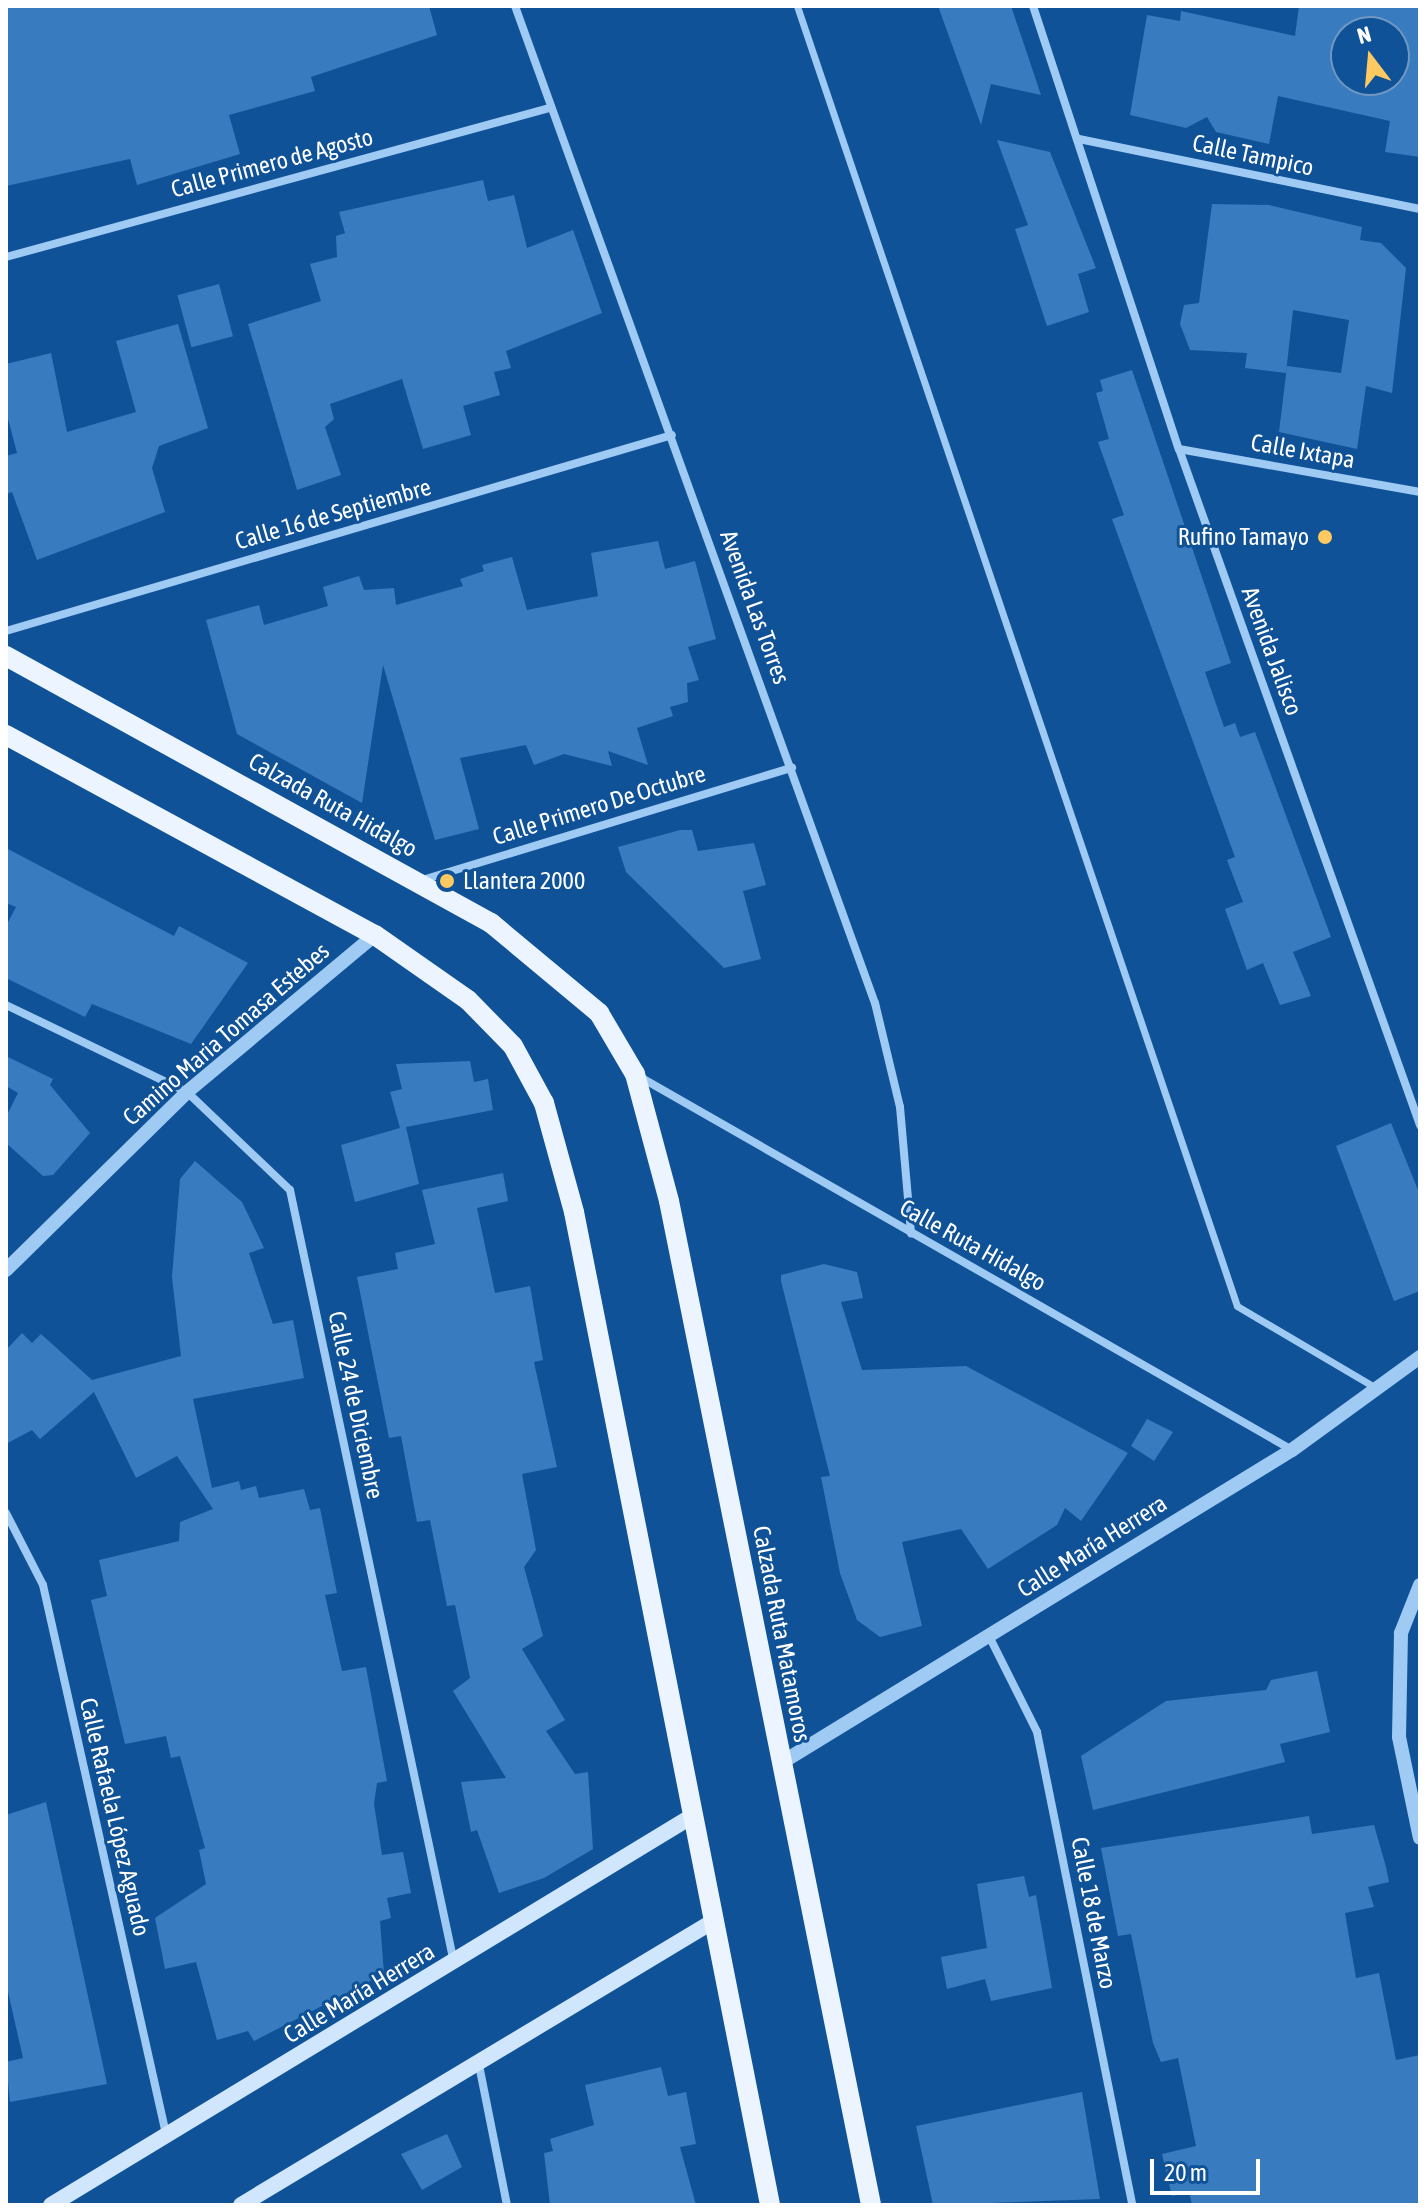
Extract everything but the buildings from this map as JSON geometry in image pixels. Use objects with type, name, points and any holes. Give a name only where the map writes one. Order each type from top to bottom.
[{"type":"main road","name":"Calzada Ruta Hidalgo","points":[[6,656],[418,881],[559,975],[599,1013],[635,1074]]},
{"type":"main road","points":[[6,735],[375,935],[468,1000],[513,1046],[544,1103],[574,1212],[689,1818],[770,2205]]},
{"type":"main road","name":"Calzada Ruta Matamoros","points":[[635,1074],[669,1201],[871,2205]]},
{"type":"main road","name":"Calle María Herrera","points":[[51,2205],[455,1964],[689,1818]]},
{"type":"main road","points":[[241,2205],[479,2065],[712,1922]]},
{"type":"street","name":"Avenida Las Torres","points":[[515,6],[549,108],[672,435],[875,1003],[900,1107],[911,1234]]},
{"type":"street","points":[[797,6],[1237,1306],[1378,1389]]},
{"type":"street","name":"Avenida Jalisco","points":[[1033,6],[1179,449],[1420,1125]]},
{"type":"street","name":"Calle Primero de Agosto","points":[[6,257],[549,108]]},
{"type":"street","name":"Calle Tampico","points":[[1079,139],[1420,209]]},
{"type":"street","name":"Calle 16 de Septiembre","points":[[6,631],[672,435]]},
{"type":"street","name":"Calle Ixtapa","points":[[1179,449],[1420,492]]},
{"type":"street","name":"Calle Primero De Octubre","points":[[418,881],[792,768]]},
{"type":"street","name":"Camino Maria Tomasa Estebes","points":[[6,1270],[187,1092],[375,935]]},
{"type":"street","name":"Calle 24 de Diciembre","points":[[6,1005],[187,1092],[290,1190],[455,1964]]},
{"type":"street","name":"Calle Ruta Hidalgo","points":[[635,1074],[1292,1450]]},
{"type":"street","name":"Calle María Herrera","points":[[781,1763],[990,1638],[1292,1450],[1420,1357]]},
{"type":"street","name":"Calle Rafaela López Aguado","points":[[6,1513],[43,1585],[167,2136]]},
{"type":"street","points":[[1420,1585],[1401,1633],[1399,1737],[1420,1838]]},
{"type":"street","name":"Calle 18 de Marzo","points":[[990,1638],[1037,1732],[1132,2205]]},
{"type":"street","points":[[479,2065],[507,2205]]},
{"type":"place","name":"Rufino Tamayo","points":[[1325,537]]},
{"type":"place","name":"Llantera 2000","points":[[447,881]]}]
